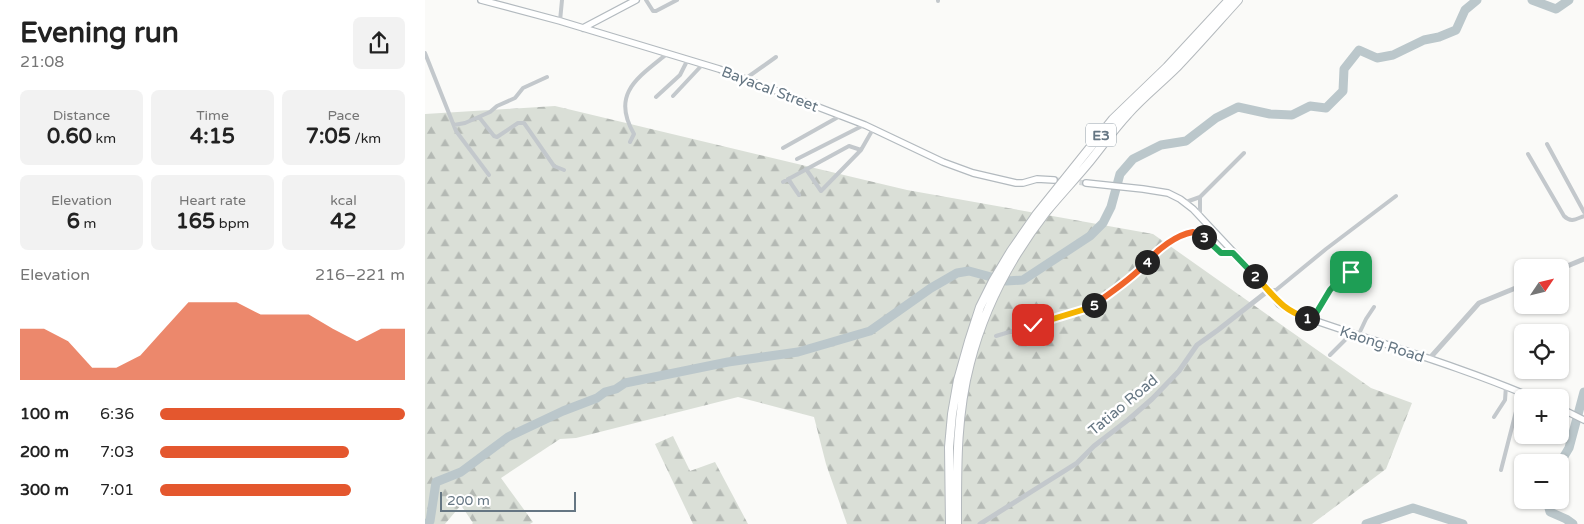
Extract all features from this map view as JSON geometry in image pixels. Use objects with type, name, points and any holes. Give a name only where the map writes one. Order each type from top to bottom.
[{"type":"highway","name":"E3","points":[[950,524],[949,447],[952,414],[958,380],[969,341],[984,308],[1000,283],[1015,251],[1040,209],[1113,120],[1173,61],[1229,0]]},
{"type":"highway","name":"E3","points":[[1015,251],[1128,113],[1176,68],[1238,0]]},
{"type":"highway","name":"E3","points":[[957,524],[957,448],[960,416],[970,362],[984,308]]},
{"type":"main road","name":"Bayacal Street","points":[[481,0],[561,21],[703,64],[865,125],[943,162],[973,172],[1016,183],[1037,179],[1054,180]]},
{"type":"main road","points":[[583,28],[635,0]]},
{"type":"main road","name":"Kaong Road","points":[[1086,183],[1167,193],[1186,202],[1269,290],[1279,304],[1295,314],[1514,389]]},
{"type":"main road","points":[[1569,413],[1584,420]]},
{"type":"street","points":[[561,21],[562,0]]},
{"type":"street","points":[[646,0],[655,12],[677,0]]},
{"type":"street","points":[[425,53],[454,126],[462,140],[489,175]]},
{"type":"street","points":[[630,142],[635,134],[627,122],[625,102],[629,91],[632,84],[668,53]]},
{"type":"street","points":[[745,79],[776,57]]},
{"type":"street","points":[[656,97],[680,75],[688,59]]},
{"type":"street","points":[[673,96],[703,64]]},
{"type":"street","points":[[454,126],[493,110],[515,98],[523,88],[547,77]]},
{"type":"street","points":[[783,148],[840,116]]},
{"type":"street","points":[[479,117],[497,137],[518,123],[524,123],[554,166],[564,170]]},
{"type":"street","points":[[797,159],[865,125]]},
{"type":"street","points":[[806,169],[821,191],[861,150],[873,129]]},
{"type":"street","points":[[1547,144],[1584,212]]},
{"type":"street","points":[[783,182],[849,146],[861,150]]},
{"type":"street","points":[[1186,202],[1199,197],[1245,153]]},
{"type":"street","points":[[1528,154],[1564,216],[1568,220],[1584,216]]},
{"type":"street","points":[[788,179],[799,196]]},
{"type":"street","points":[[1269,290],[1276,290],[1286,283],[1326,249],[1396,196]]},
{"type":"street","points":[[1199,197],[1200,216]]},
{"type":"street","points":[[996,336],[1092,307],[1137,273],[1154,255],[1179,237],[1188,233],[1199,233],[1221,253],[1233,253]]},
{"type":"street","points":[[1569,265],[1584,259]]},
{"type":"street","points":[[1312,320],[1330,290],[1357,265]]},
{"type":"street","points":[[1429,359],[1479,303],[1514,289]]},
{"type":"street","name":"Tatiao Road","points":[[980,524],[1077,463],[1093,446],[1152,399],[1179,370],[1197,345],[1269,290]]},
{"type":"street","points":[[1359,336],[1366,319],[1374,307]]},
{"type":"street","points":[[1330,355],[1351,334]]},
{"type":"street","points":[[1494,417],[1505,400],[1507,386]]},
{"type":"street","points":[[1501,470],[1514,419]]},
{"type":"green space","points":[[555,106],[907,190],[1153,234],[1371,388],[1412,403],[1386,469],[1312,524],[847,524],[826,464],[814,417],[738,397],[576,438],[560,439],[501,478],[533,522],[530,524],[472,524],[461,505],[445,524],[425,524],[425,114]]},
{"type":"green space","points":[[673,436],[690,471],[715,462],[748,524],[693,524],[655,444]]},
{"type":"waterway","points":[[425,524],[430,521],[436,482],[461,472],[508,437],[563,411],[597,398],[605,392],[616,389],[625,383],[728,362],[798,352],[870,331],[931,288],[957,273],[969,271],[1006,281],[1023,280],[1090,236],[1103,223],[1111,207],[1120,174],[1133,159],[1161,145],[1186,141],[1216,118],[1238,107],[1270,114],[1292,115],[1310,106],[1326,108],[1343,91],[1344,69],[1359,50],[1377,58],[1393,55],[1424,40],[1439,37],[1456,30],[1465,10],[1477,0]]},
{"type":"waterway","points":[[1532,0],[1556,9],[1569,0]]},
{"type":"waterway","points":[[1565,454],[1569,448],[1584,392]]},
{"type":"waterway","points":[[1366,524],[1413,508],[1463,524]]},
{"type":"waterway","points":[[1549,509],[1550,512],[1573,524]]},
{"type":"tunnel","points":[[1054,180],[1086,183]]},
{"type":"route","points":[[1033,325],[1092,307],[1137,273],[1154,255],[1179,237],[1193,232],[1199,233],[1210,241],[1221,253],[1233,253],[1269,290],[1279,304],[1295,314],[1312,320],[1330,290],[1339,280],[1351,272]]}]
